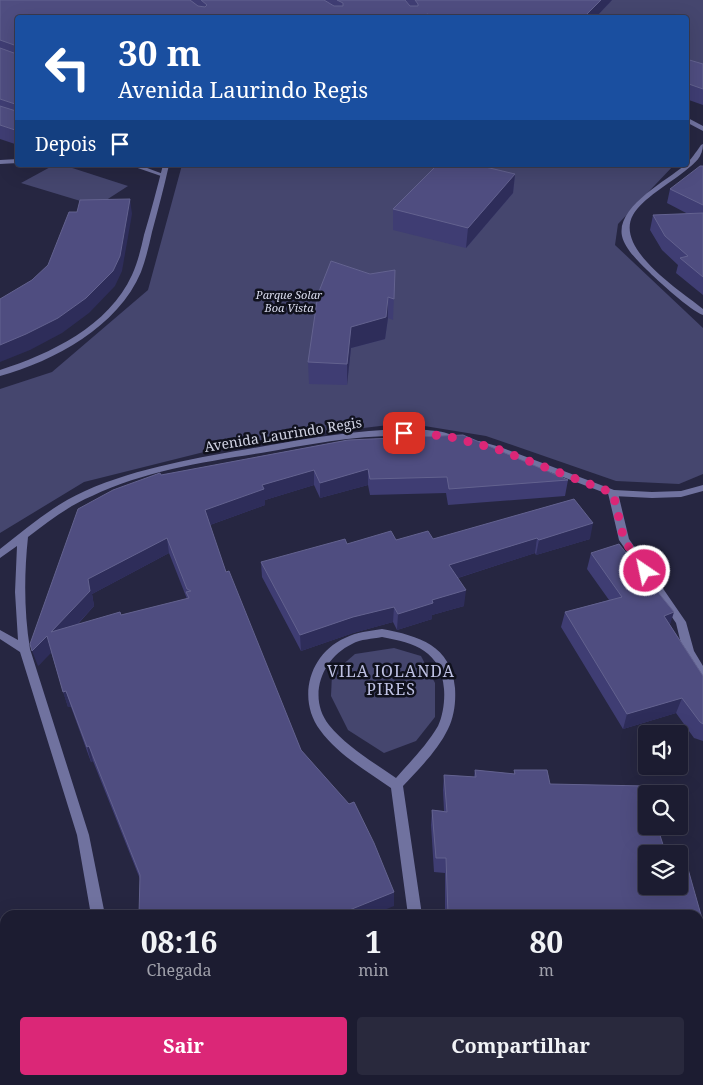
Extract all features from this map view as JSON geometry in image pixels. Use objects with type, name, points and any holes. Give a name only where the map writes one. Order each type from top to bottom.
[{"type":"street","points":[[689,121],[703,129]]},
{"type":"street","points":[[693,123],[703,138]]},
{"type":"street","points":[[689,163],[701,152],[703,146]]},
{"type":"street","points":[[692,161],[703,158]]},
{"type":"street","points":[[0,162],[15,161]]},
{"type":"street","points":[[138,167],[163,175]]},
{"type":"street","points":[[0,373],[32,362],[85,333],[125,295],[142,259],[165,167]]},
{"type":"street","points":[[685,167],[629,215],[626,237],[648,266],[703,313]]},
{"type":"street","name":"Avenida Laurindo Regis","points":[[0,554],[52,514],[88,494],[129,478],[179,465],[356,434],[404,433],[447,436],[497,449],[613,493],[681,494],[703,488]]},
{"type":"street","points":[[613,493],[624,540],[681,622],[689,652],[703,676]]},
{"type":"street","points":[[23,535],[20,564],[20,621],[25,649],[83,835],[97,910]]},
{"type":"street","points":[[397,785],[444,726],[450,700],[450,679],[442,661],[428,646],[405,637],[382,633],[357,637],[337,647],[319,666],[312,683],[315,707],[324,727],[339,742],[397,785],[414,910]]},
{"type":"street","points":[[0,634],[25,649]]},
{"type":"green space","points":[[588,0],[703,0],[703,66],[689,61],[689,15],[566,15]]},
{"type":"green space","points":[[50,167],[69,167],[128,186],[97,206],[21,183]]},
{"type":"green space","name":"Parque Solar Boa Vista","points":[[181,167],[672,167],[618,224],[615,245],[703,328],[703,474],[679,484],[616,481],[486,436],[406,423],[244,442],[84,482],[0,533],[0,389],[52,372],[148,290]]},
{"type":"green space","points":[[394,648],[421,656],[435,683],[435,717],[416,741],[384,753],[348,730],[331,696],[332,674],[355,654]]},
{"type":"building","points":[[0,0],[190,0],[198,6],[205,7],[207,5],[201,0],[324,0],[334,6],[343,6],[343,3],[337,0],[405,0],[410,6],[418,6],[415,0],[601,0],[587,14],[590,15],[15,15],[15,45],[0,40]]},
{"type":"building","points":[[0,48],[14,53],[15,104],[0,99]]},
{"type":"building","points":[[689,60],[703,64],[703,89],[689,84]]},
{"type":"building","points":[[0,106],[15,111],[15,130],[0,125]]},
{"type":"building","points":[[700,166],[703,166],[703,205],[670,189]]},
{"type":"building","points":[[435,167],[485,167],[515,174],[468,228],[393,209]]},
{"type":"building","points":[[130,199],[120,256],[113,271],[86,298],[58,318],[0,345],[0,299],[32,280],[48,265],[69,212],[77,212],[80,200]]},
{"type":"building","points":[[703,213],[703,277],[680,258],[688,256],[665,236],[653,215]]},
{"type":"building","points":[[331,261],[370,274],[395,270],[394,299],[388,297],[386,317],[351,327],[347,364],[308,362],[318,294]]},
{"type":"building","points":[[463,435],[568,480],[449,489],[447,477],[370,479],[368,469],[320,483],[314,470],[262,485],[264,489],[205,510],[226,572],[229,571],[301,750],[349,804],[354,802],[374,843],[394,892],[349,910],[139,910],[140,875],[66,691],[63,692],[47,636],[32,651],[30,644],[78,509],[113,490],[160,473],[161,475],[348,440]],"holes":[[[167,538],[187,589],[191,591],[186,592],[189,598],[121,615],[120,612],[51,632],[90,591],[88,579]]]},
{"type":"building","points":[[574,499],[593,523],[449,565],[466,590],[432,600],[433,603],[398,614],[394,607],[353,617],[300,635],[261,562],[345,539],[347,544],[391,531],[396,540],[428,531],[433,539]]},
{"type":"building","points":[[619,544],[674,612],[664,616],[703,676],[703,724],[682,698],[627,714],[565,612],[622,597],[591,553]]},
{"type":"building","points":[[475,770],[515,774],[514,770],[547,770],[550,784],[638,786],[638,835],[660,835],[663,845],[638,845],[638,895],[688,895],[688,869],[700,910],[448,910],[446,858],[436,858],[432,810],[447,812],[444,775],[476,777]]},
{"type":"district","name":"VILA IOLANDA PIRES","points":[[391,680]]},
{"type":"route","points":[[404,433],[447,436],[497,449],[613,493],[624,540],[645,571]]}]
